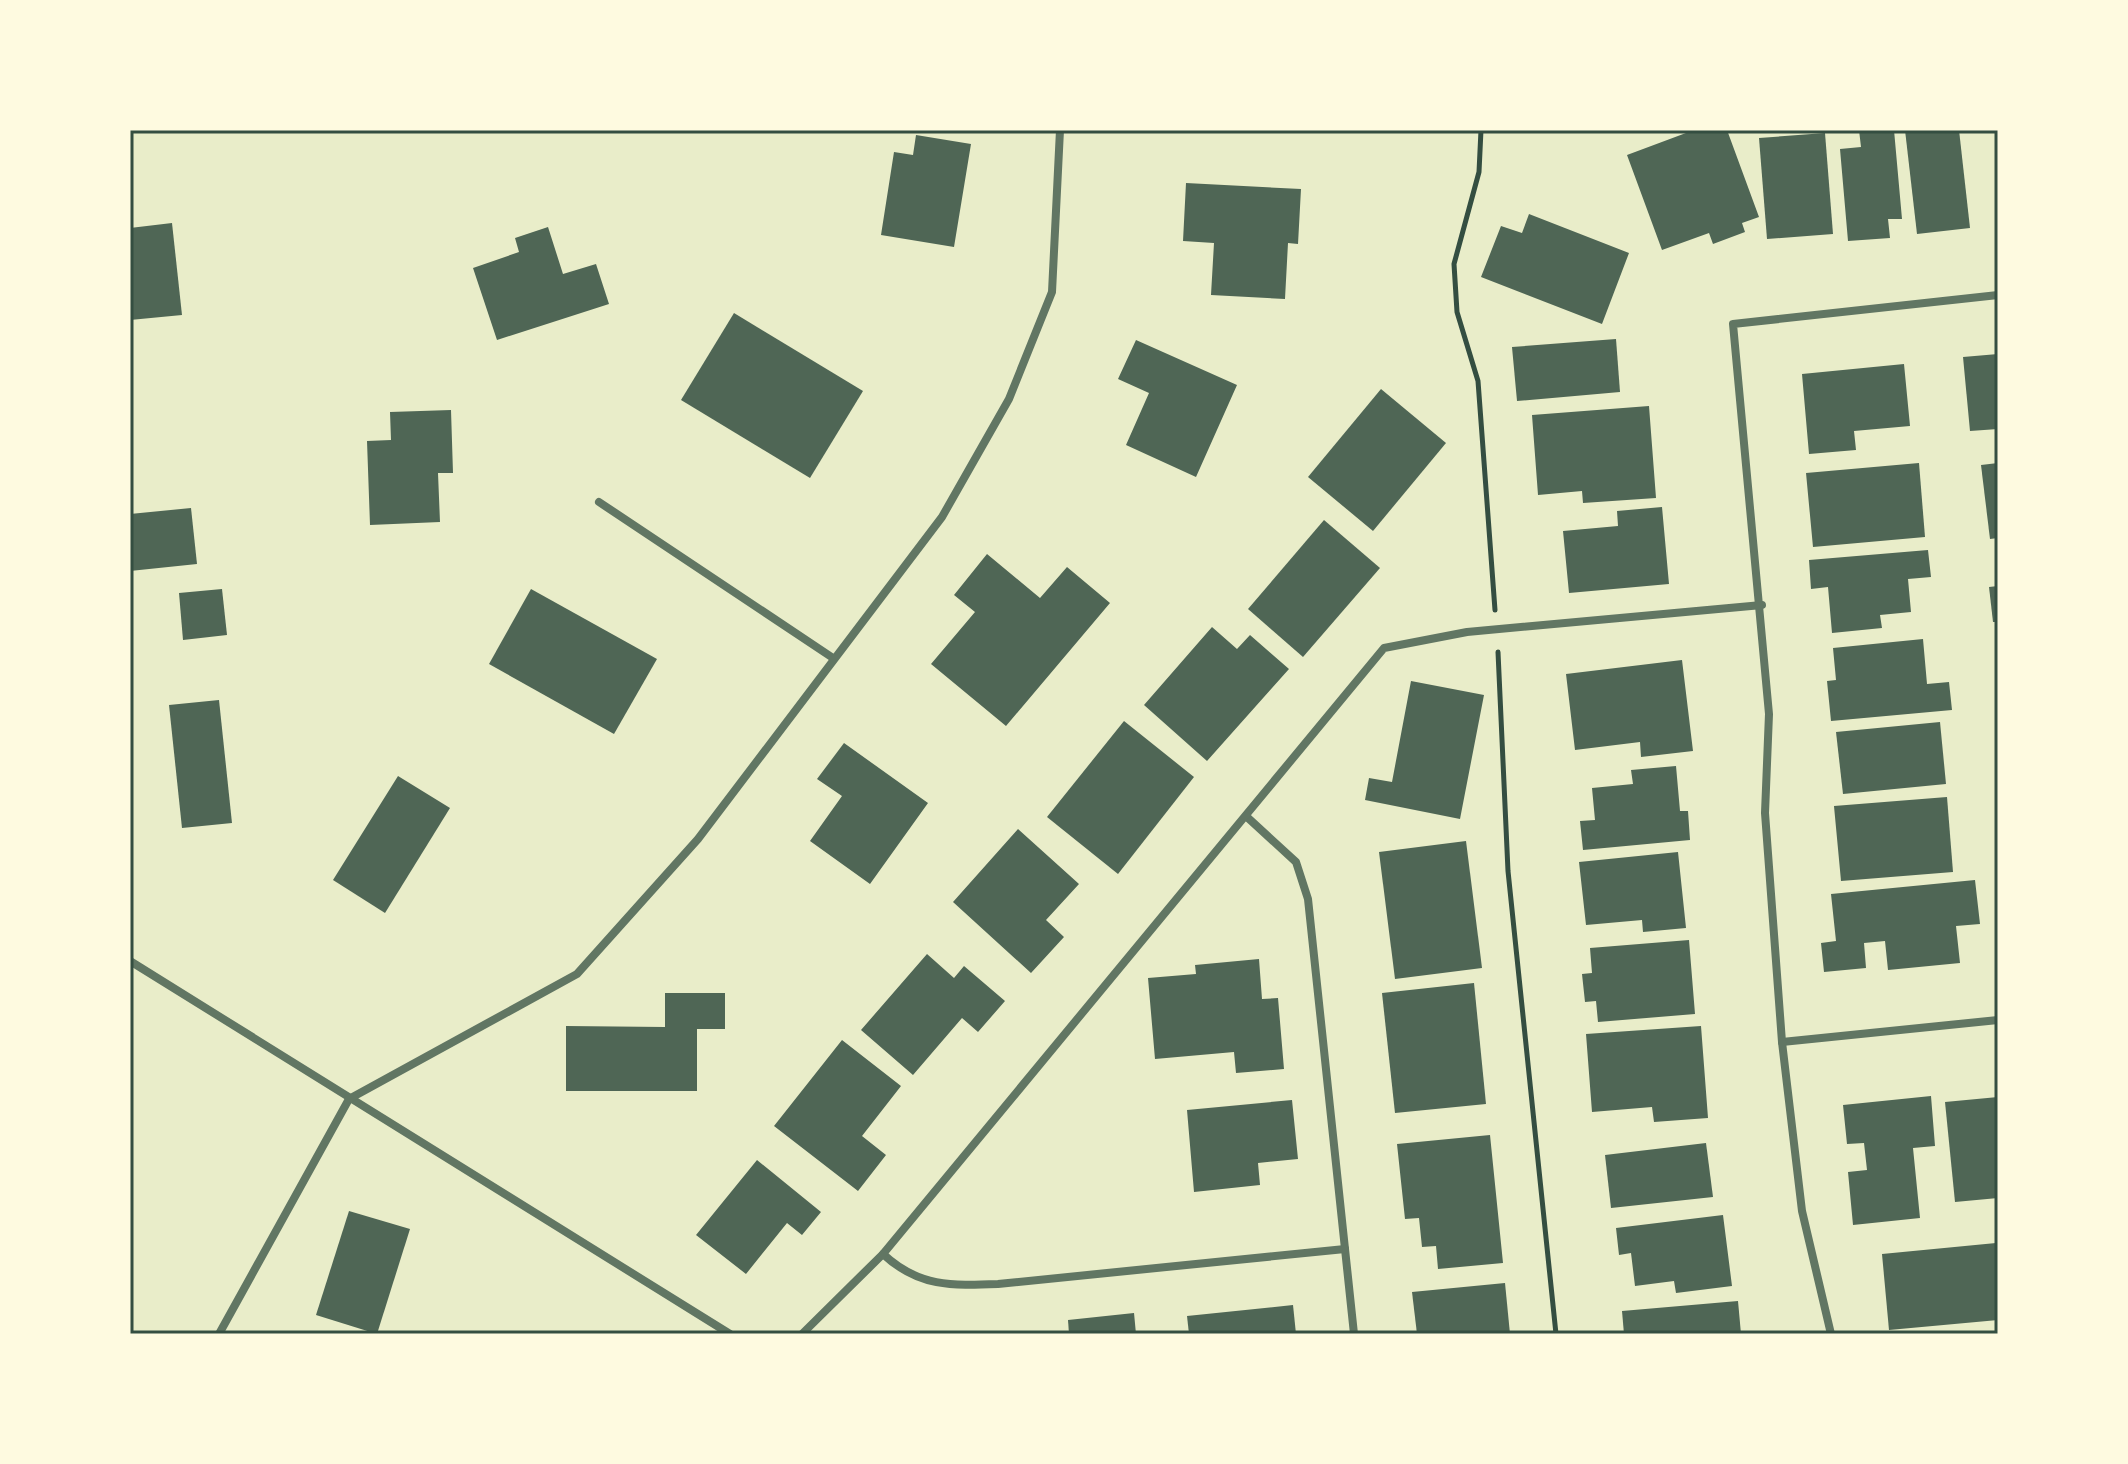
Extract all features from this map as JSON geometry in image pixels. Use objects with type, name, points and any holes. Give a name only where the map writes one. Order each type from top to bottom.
[{"type":"street","points":[[219,1334],[349,1099],[577,974],[698,839],[942,517],[1009,399],[1052,292],[1060,130]]},
{"type":"street","points":[[1831,1334],[1802,1211],[1782,1042],[1765,813],[1769,714],[1762,605],[1733,324],[1998,295]]},
{"type":"street","points":[[599,502],[833,658]]},
{"type":"street","points":[[802,1334],[883,1254],[1384,648],[1496,629],[1762,605]]},
{"type":"street","points":[[1247,817],[1296,862],[1308,899],[1354,1334]]},
{"type":"street","points":[[130,961],[730,1334]]},
{"type":"street","points":[[1782,1042],[1998,1020]]},
{"type":"street","points":[[883,1254],[898,1269],[921,1281],[947,1286],[998,1284],[1345,1249]]},
{"type":"path","points":[[1481,130],[1479,172],[1454,264],[1457,312],[1478,381],[1496,629],[1508,871],[1556,1334]]},
{"type":"building","points":[[1694,130],[1727,130],[1759,217],[1742,223],[1745,232],[1713,244],[1709,233],[1662,250],[1627,155]]},
{"type":"building","points":[[1859,130],[1894,130],[1902,219],[1888,219],[1890,238],[1848,241],[1840,149],[1861,147]]},
{"type":"building","points":[[1905,130],[1959,130],[1970,228],[1917,234]]},
{"type":"building","points":[[1825,133],[1833,234],[1767,239],[1759,138]]},
{"type":"building","points":[[916,135],[971,144],[954,247],[881,235],[894,152],[913,155]]},
{"type":"building","points":[[1186,183],[1301,189],[1298,244],[1288,243],[1285,299],[1211,295],[1214,243],[1183,241]]},
{"type":"building","points":[[1529,214],[1629,253],[1602,324],[1481,277],[1501,226],[1522,233]]},
{"type":"building","points":[[172,223],[182,315],[130,320],[130,228]]},
{"type":"building","points":[[548,227],[563,274],[596,264],[609,304],[497,340],[473,268],[519,252],[515,238]]},
{"type":"building","points":[[734,313],[863,391],[810,478],[681,400]]},
{"type":"building","points":[[1616,339],[1620,392],[1517,401],[1512,347]]},
{"type":"building","points":[[1136,340],[1237,385],[1196,477],[1126,445],[1149,393],[1118,379]]},
{"type":"building","points":[[1998,354],[1998,429],[1970,431],[1963,357]]},
{"type":"building","points":[[1904,364],[1910,426],[1854,431],[1856,450],[1809,454],[1802,374]]},
{"type":"building","points":[[1381,389],[1446,443],[1373,531],[1308,477]]},
{"type":"building","points":[[1649,406],[1656,498],[1583,503],[1582,491],[1538,495],[1532,415]]},
{"type":"building","points":[[451,410],[453,473],[438,473],[440,522],[370,525],[367,441],[391,440],[390,412]]},
{"type":"building","points":[[1919,463],[1925,537],[1813,547],[1806,473]]},
{"type":"building","points":[[1998,463],[1998,538],[1990,539],[1981,465]]},
{"type":"building","points":[[1662,507],[1669,584],[1569,593],[1563,531],[1618,526],[1617,511]]},
{"type":"building","points":[[191,508],[197,564],[130,571],[130,514]]},
{"type":"building","points":[[1324,520],[1380,568],[1303,657],[1248,609]]},
{"type":"building","points":[[1928,550],[1931,577],[1908,579],[1911,612],[1880,615],[1882,628],[1832,633],[1828,587],[1811,589],[1809,560]]},
{"type":"building","points":[[987,554],[1040,598],[1067,567],[1110,603],[1006,726],[931,664],[975,612],[954,595]]},
{"type":"building","points":[[1998,586],[1998,622],[1993,622],[1989,587]]},
{"type":"building","points":[[222,589],[227,635],[183,640],[179,593]]},
{"type":"building","points":[[531,589],[657,659],[614,734],[489,664]]},
{"type":"building","points":[[1212,627],[1237,649],[1250,635],[1289,669],[1207,761],[1144,705]]},
{"type":"building","points":[[1923,639],[1927,684],[1949,682],[1952,710],[1831,721],[1827,681],[1836,680],[1833,648]]},
{"type":"building","points":[[1682,660],[1693,751],[1641,757],[1640,742],[1575,750],[1566,674]]},
{"type":"building","points":[[1411,681],[1484,695],[1460,819],[1365,800],[1369,778],[1392,782]]},
{"type":"building","points":[[219,700],[232,823],[182,828],[169,705]]},
{"type":"building","points":[[1124,721],[1194,777],[1118,874],[1047,817]]},
{"type":"building","points":[[1940,722],[1946,784],[1843,794],[1836,732]]},
{"type":"building","points":[[844,743],[928,803],[870,884],[810,841],[842,796],[817,779]]},
{"type":"building","points":[[1676,766],[1680,811],[1688,811],[1690,840],[1583,850],[1580,821],[1595,820],[1592,788],[1633,784],[1631,770]]},
{"type":"building","points":[[398,776],[450,808],[385,913],[333,880]]},
{"type":"building","points":[[1947,797],[1953,872],[1841,881],[1834,806]]},
{"type":"building","points":[[1018,829],[1079,884],[1046,920],[1064,937],[1031,973],[953,902]]},
{"type":"building","points":[[1466,841],[1482,968],[1395,979],[1379,852]]},
{"type":"building","points":[[1678,852],[1686,928],[1643,932],[1642,920],[1586,925],[1579,862]]},
{"type":"building","points":[[1975,880],[1980,924],[1956,926],[1960,963],[1888,970],[1885,941],[1864,943],[1866,968],[1824,972],[1821,943],[1836,941],[1831,894]]},
{"type":"building","points":[[1689,940],[1695,1014],[1598,1022],[1596,1001],[1585,1002],[1582,974],[1592,973],[1590,948]]},
{"type":"building","points":[[927,954],[954,978],[964,966],[1005,1001],[978,1032],[962,1018],[913,1075],[861,1030]]},
{"type":"building","points":[[1259,959],[1262,999],[1278,998],[1284,1069],[1236,1073],[1234,1052],[1155,1059],[1148,978],[1196,974],[1195,965]]},
{"type":"building","points":[[1474,983],[1486,1104],[1395,1113],[1382,993]]},
{"type":"building","points":[[665,993],[725,993],[725,1029],[697,1029],[697,1091],[566,1091],[566,1026],[665,1027]]},
{"type":"building","points":[[1701,1026],[1708,1118],[1654,1122],[1652,1107],[1592,1112],[1586,1034]]},
{"type":"building","points":[[842,1040],[901,1086],[862,1136],[886,1155],[858,1191],[774,1126]]},
{"type":"building","points":[[1931,1096],[1935,1146],[1913,1148],[1920,1218],[1853,1225],[1848,1172],[1867,1170],[1864,1143],[1847,1144],[1843,1105]]},
{"type":"building","points":[[1998,1097],[1998,1198],[1955,1202],[1945,1102]]},
{"type":"building","points":[[1292,1100],[1298,1159],[1258,1163],[1260,1185],[1194,1192],[1187,1110]]},
{"type":"building","points":[[1490,1135],[1503,1263],[1438,1269],[1436,1246],[1422,1247],[1419,1218],[1405,1219],[1397,1144]]},
{"type":"building","points":[[1706,1143],[1713,1197],[1611,1208],[1605,1155]]},
{"type":"building","points":[[757,1160],[821,1212],[802,1235],[787,1223],[746,1274],[696,1235]]},
{"type":"building","points":[[349,1211],[410,1229],[377,1334],[316,1315]]},
{"type":"building","points":[[1723,1215],[1732,1286],[1676,1293],[1674,1281],[1635,1286],[1631,1253],[1619,1255],[1616,1228]]},
{"type":"building","points":[[1996,1243],[1998,1320],[1889,1330],[1882,1254]]},
{"type":"building","points":[[1505,1283],[1510,1334],[1417,1334],[1412,1292]]},
{"type":"building","points":[[1738,1301],[1741,1334],[1624,1334],[1622,1311]]},
{"type":"building","points":[[1293,1305],[1296,1334],[1189,1334],[1187,1316]]},
{"type":"building","points":[[1134,1313],[1136,1334],[1069,1334],[1068,1320]]}]
